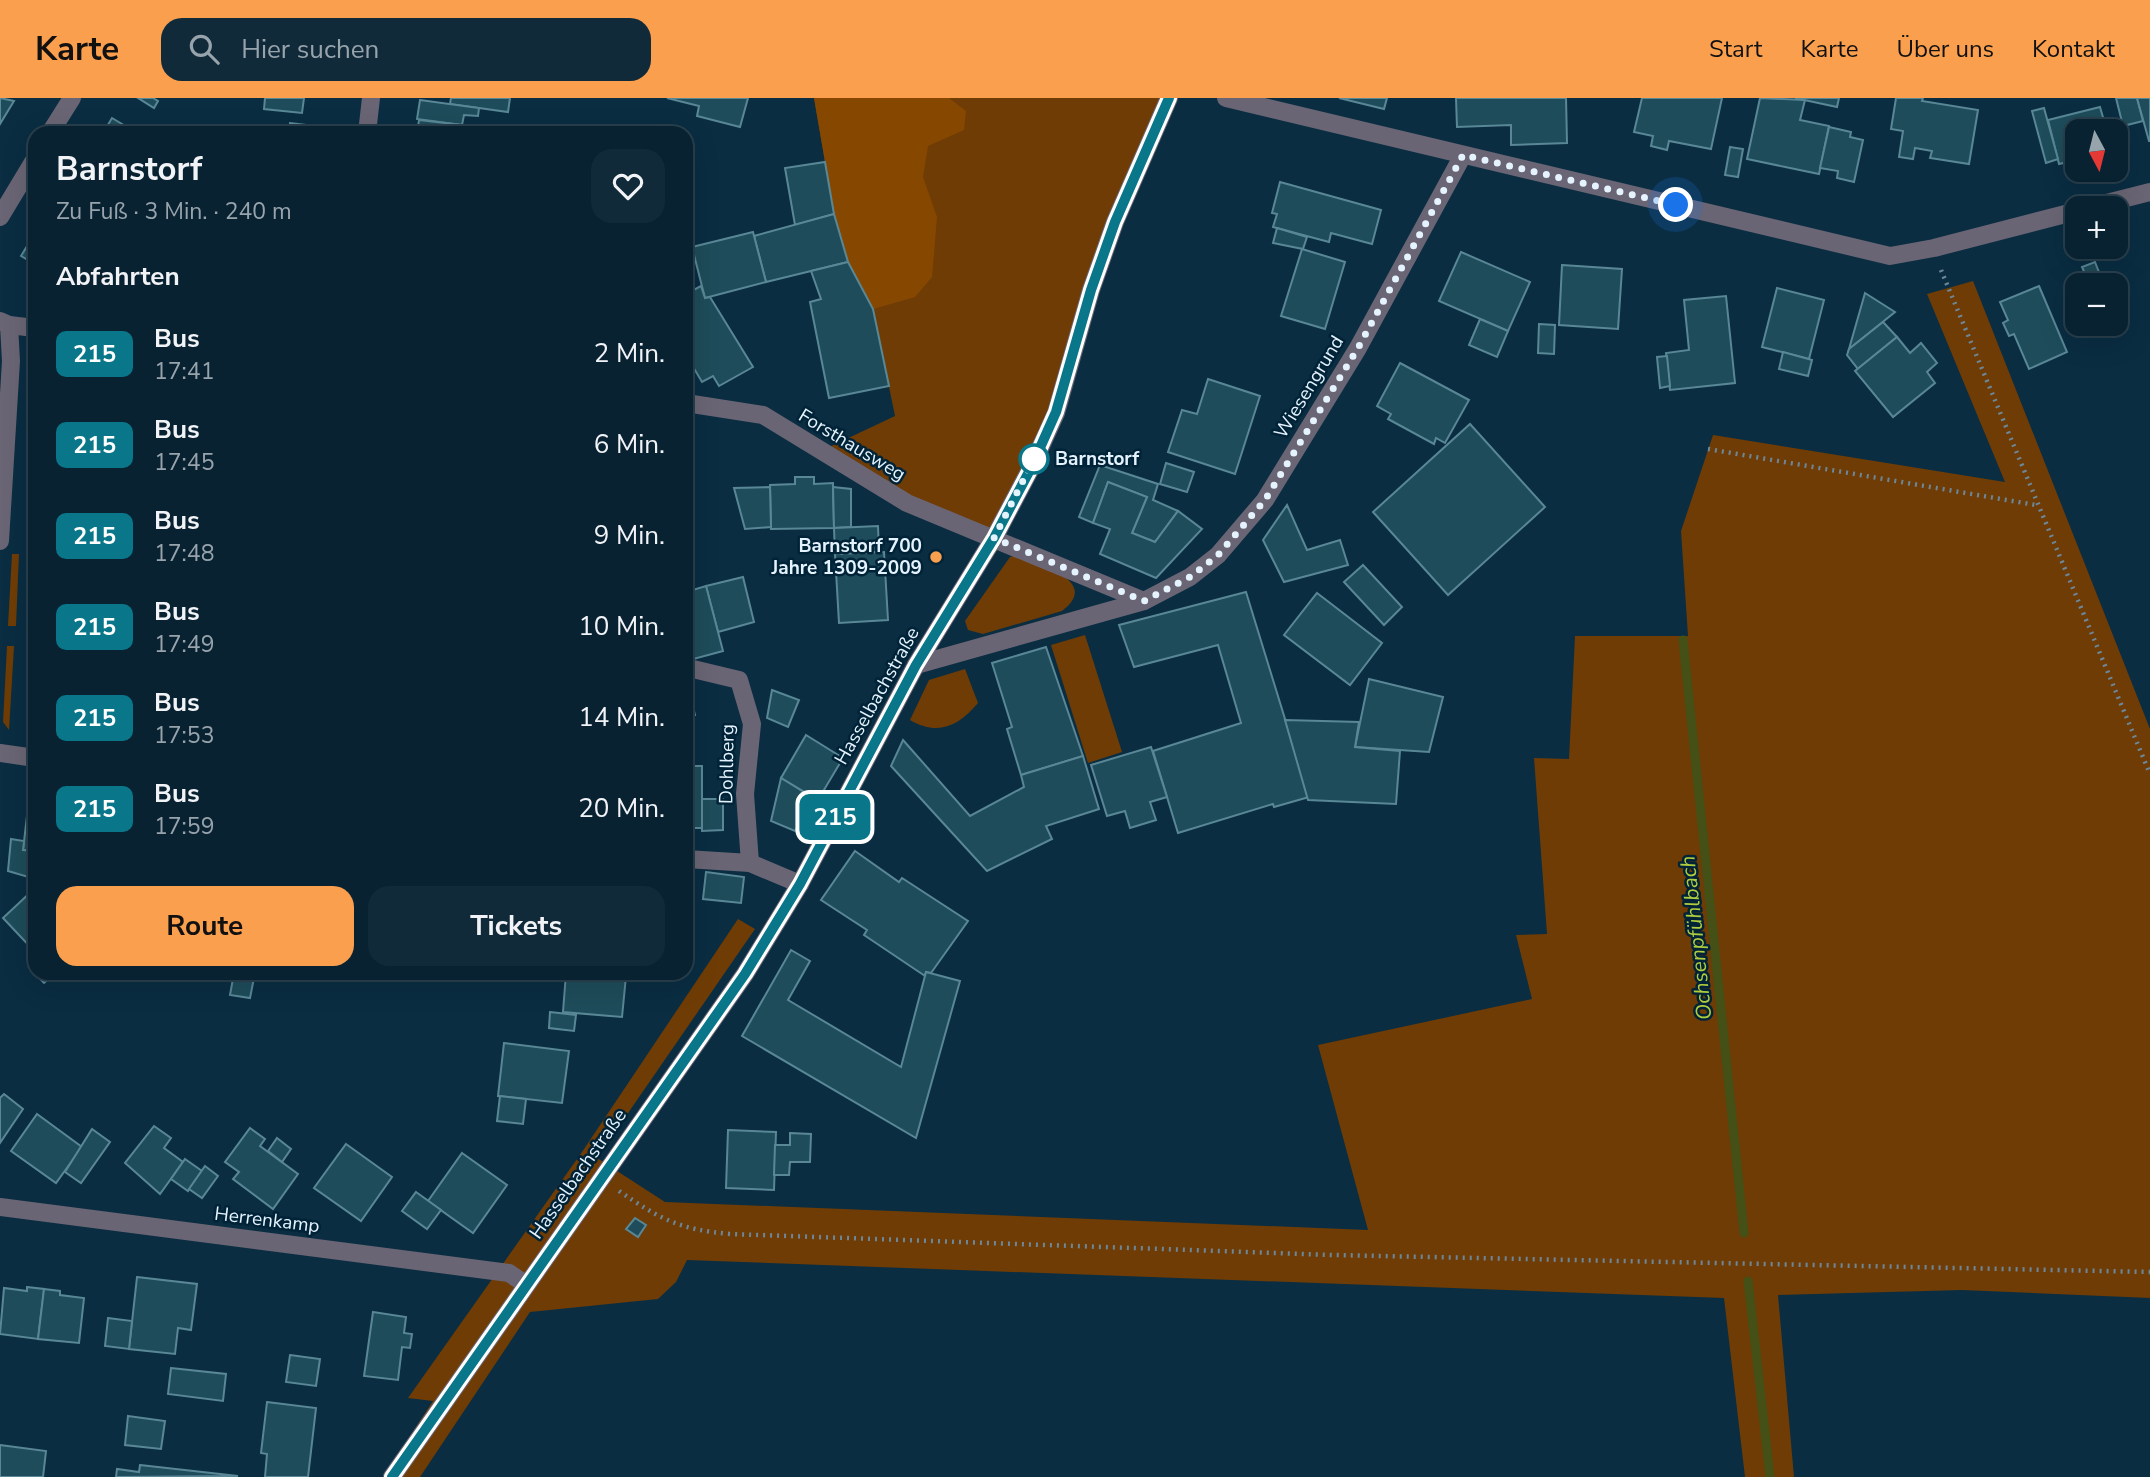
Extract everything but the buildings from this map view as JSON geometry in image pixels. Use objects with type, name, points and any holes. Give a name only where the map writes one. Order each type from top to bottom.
[{"type":"street","points":[[54,126],[72,98]]},
{"type":"street","points":[[368,126],[371,98]]},
{"type":"street","name":"Hasselbachstraße","points":[[392,1477],[745,974],[800,884],[916,665],[994,538],[1056,412],[1091,290],[1115,222],[1170,98]]},
{"type":"street","points":[[1226,98],[1890,256],[1934,248],[2065,214]]},
{"type":"street","name":"Wiesengrund","points":[[916,665],[1144,601],[1190,577],[1218,555],[1265,500],[1358,348],[1463,155]]},
{"type":"street","points":[[0,216],[28,170]]},
{"type":"street","points":[[2128,198],[2150,192]]},
{"type":"street","points":[[0,541],[11,361],[4,323],[28,327]]},
{"type":"street","name":"Forsthausweg","points":[[693,404],[763,415],[907,503],[994,538]]},
{"type":"street","points":[[994,538],[1144,601]]},
{"type":"street","name":"Dohlberg","points":[[693,669],[739,680],[751,724],[745,793],[750,863]]},
{"type":"street","points":[[0,754],[28,757]]},
{"type":"street","points":[[693,859],[750,863],[800,884]]},
{"type":"street","name":"Herrenkamp","points":[[0,1207],[509,1273],[525,1284]]},
{"type":"path","points":[[1934,248],[1948,293],[2150,774]]},
{"type":"path","points":[[1708,449],[2036,505]]},
{"type":"path","points":[[601,1178],[655,1216],[693,1231],[731,1234],[1333,1255],[2150,1272]]},
{"type":"shaded area","points":[[814,98],[1165,98],[1054,412],[992,532],[909,499],[825,449],[895,416],[873,309],[848,262],[834,214]]},
{"type":"shaded area","points":[[814,98],[949,98],[966,111],[964,130],[928,146],[923,177],[937,217],[932,277],[915,297],[873,309],[848,262],[834,214]]},
{"type":"shaded area","points":[[1973,281],[2150,729],[2150,1298],[1962,1290],[1778,1295],[1794,1477],[1745,1477],[1724,1298],[687,1260],[676,1282],[658,1299],[530,1312],[420,1477],[383,1477],[433,1401],[408,1398],[582,1152],[738,919],[755,929],[597,1158],[665,1202],[1368,1230],[1318,1045],[1532,999],[1516,935],[1547,934],[1534,758],[1569,759],[1575,636],[1688,636],[1681,531],[1713,435],[2005,482],[1927,294]]},
{"type":"shaded area","points":[[12,554],[19,554],[16,626],[8,626]]},
{"type":"shaded area","points":[[1017,555],[1051,569],[1071,582],[1075,591],[1072,600],[1062,611],[983,634],[968,630],[965,621],[1010,557]]},
{"type":"shaded area","points":[[1085,635],[1122,752],[1088,763],[1051,645]]},
{"type":"shaded area","points":[[7,646],[14,646],[9,730],[3,722]]},
{"type":"shaded area","points":[[965,669],[978,703],[963,718],[938,728],[910,720],[929,680]]},
{"type":"waterway","name":"Ochsenpfühlbach","points":[[1683,640],[1744,1233]]},
{"type":"waterway","name":"Ochsenpfühlbach","points":[[1748,1281],[1770,1477]]},
{"type":"bus line","name":"215","points":[[392,1477],[745,974],[800,884],[916,665],[994,538],[1031,468],[1056,412],[1091,290],[1115,222],[1169,98]]},
{"type":"place","name":"Barnstorf","points":[[1034,459]]},
{"type":"place","name":"Barnstorf 700 Jahre 1309-2009","points":[[936,557]]},
{"type":"route","points":[[1034,459],[994,538],[1144,601],[1190,577],[1218,555],[1265,500],[1358,348],[1463,155],[1676,205]]}]
